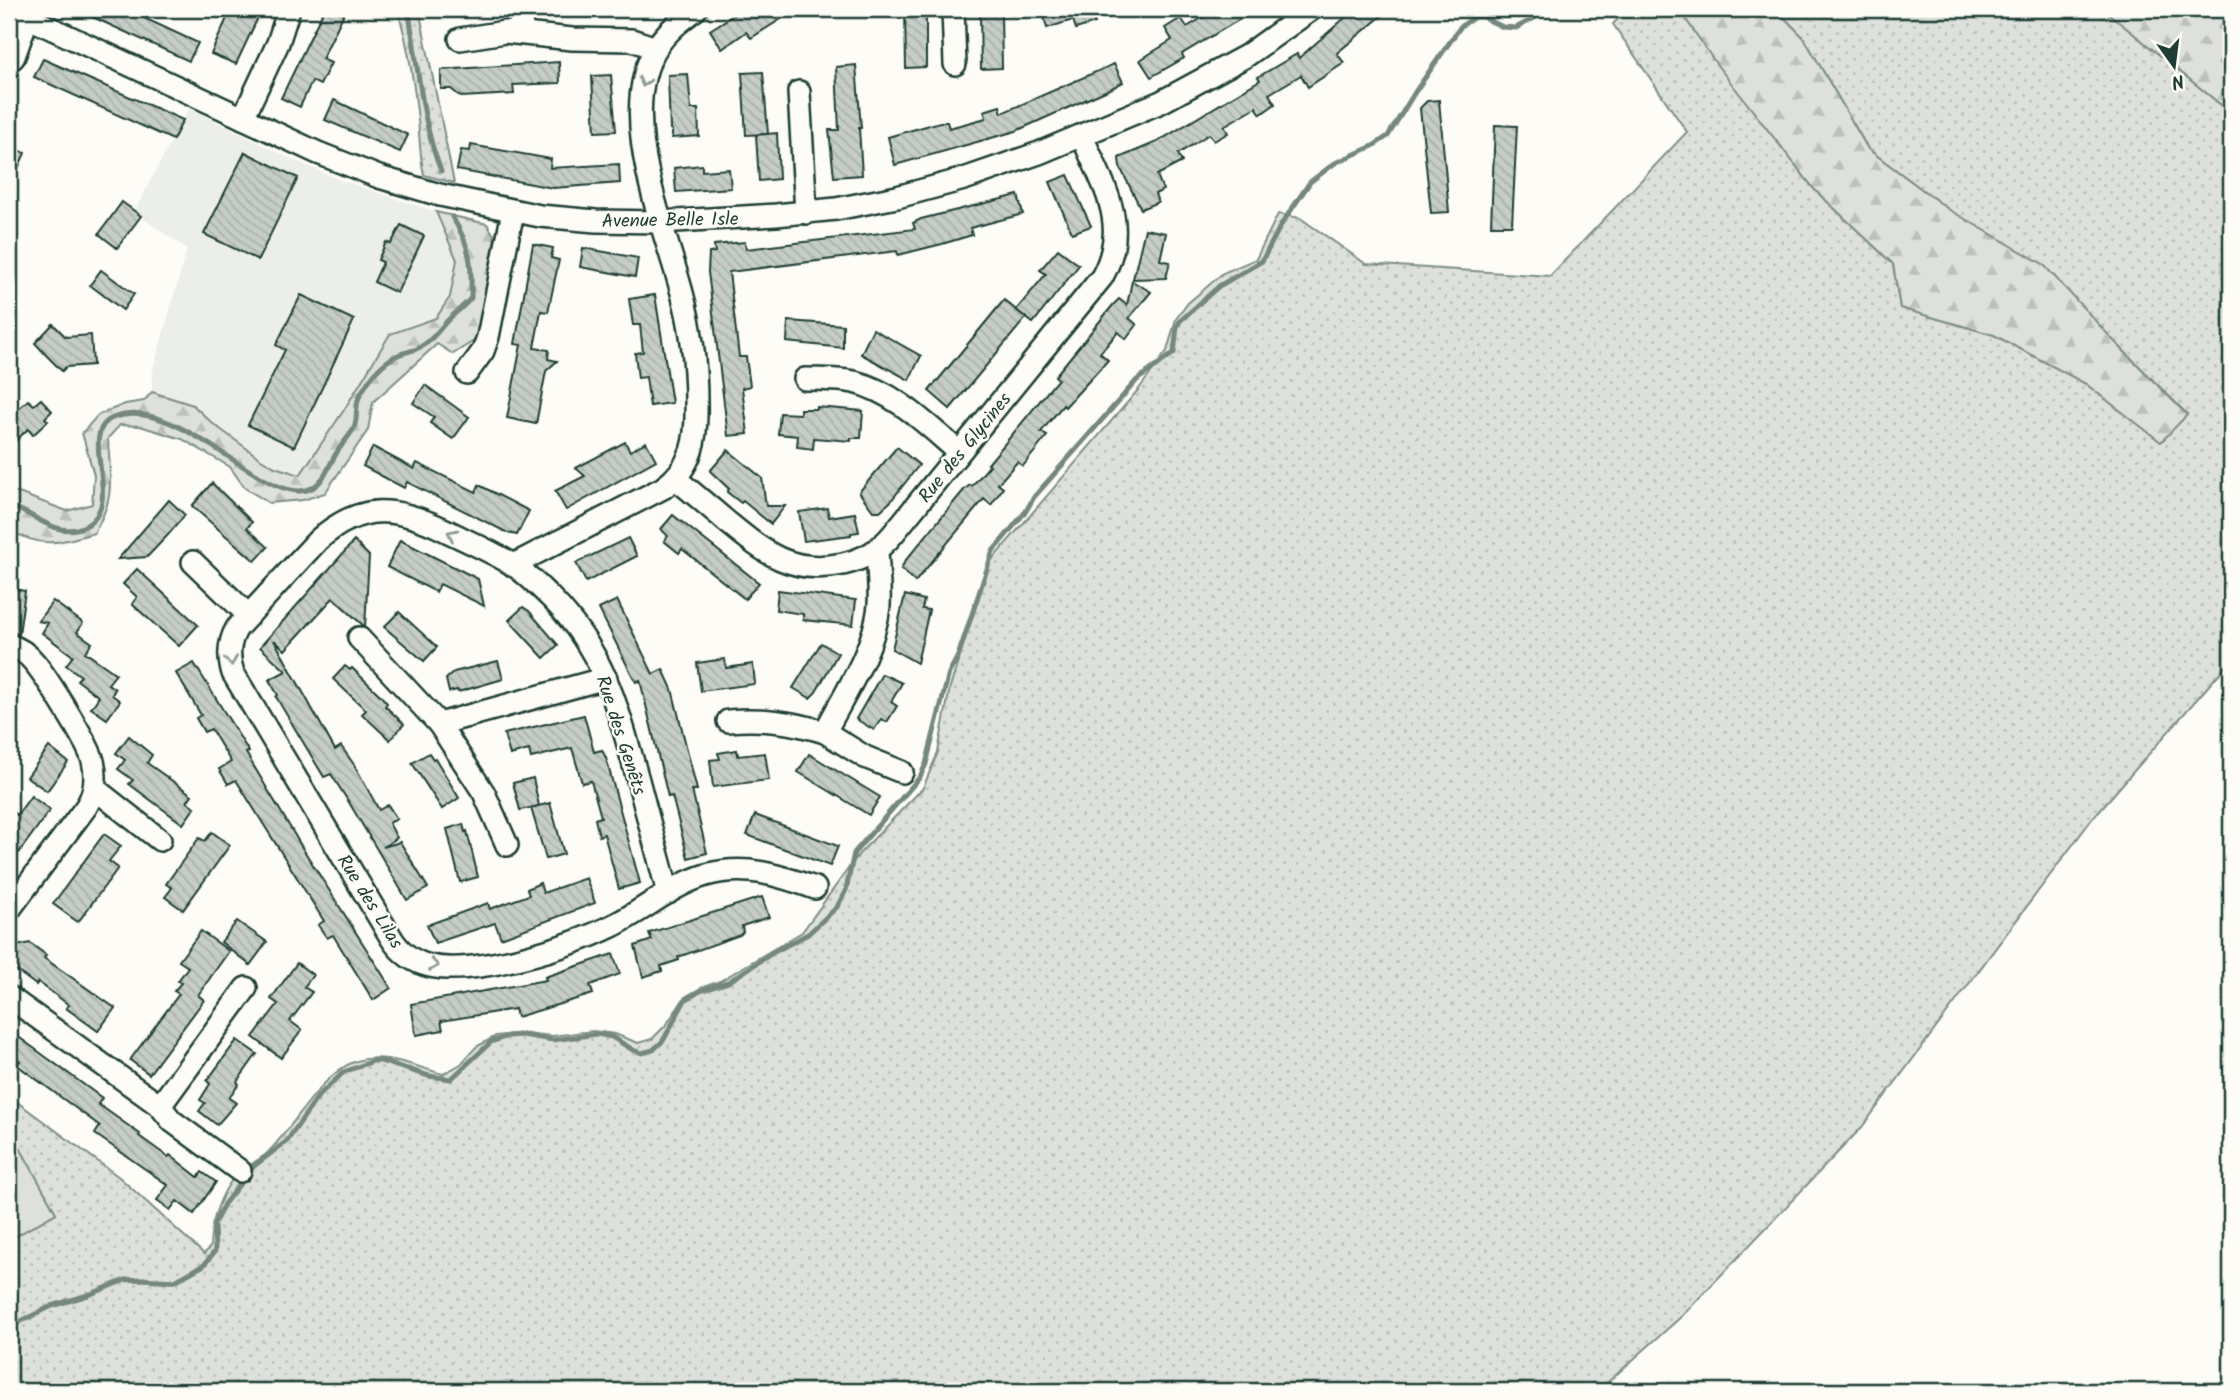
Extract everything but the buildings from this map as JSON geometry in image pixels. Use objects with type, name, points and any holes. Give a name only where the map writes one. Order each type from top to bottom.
[{"type":"street","points":[[243,118],[278,43],[289,9]]},
{"type":"street","points":[[517,9],[524,33]]},
{"type":"street","points":[[513,565],[663,488],[676,478],[691,453],[695,437],[696,375],[689,319],[660,222],[643,147],[641,105],[643,85],[656,48],[667,33],[696,9]]},
{"type":"street","points":[[953,9],[955,64]]},
{"type":"street","name":"Avenue Belle Isle","points":[[19,11],[327,157],[379,177],[440,195],[513,211],[569,219],[660,222],[806,213],[926,190],[1000,167],[1161,102],[1217,73],[1312,9]]},
{"type":"street","points":[[9,54],[19,11]]},
{"type":"street","points":[[460,39],[487,34],[524,33],[572,39],[632,40],[656,48]]},
{"type":"street","points":[[799,92],[806,213]]},
{"type":"street","name":"Rue des Glycines","points":[[676,478],[759,548],[785,562],[803,567],[832,566],[854,561],[877,551],[1102,278],[1109,264],[1114,248],[1114,214],[1082,136]]},
{"type":"street","points":[[467,373],[488,337],[513,211]]},
{"type":"street","points":[[805,379],[854,382],[871,388],[910,411],[959,453]]},
{"type":"street","name":"Rue des Lilas","points":[[513,565],[409,515],[377,511],[361,514],[332,528],[318,540],[248,615],[231,640],[233,673],[400,950],[410,958],[429,966],[447,967],[489,964],[529,956],[609,928],[668,893],[706,875],[745,870],[778,875],[815,888]]},
{"type":"street","points":[[825,732],[867,648],[875,626],[879,606],[877,551]]},
{"type":"street","points":[[193,562],[248,615]]},
{"type":"street","name":"Rue des Genêts","points":[[513,565],[542,589],[571,619],[596,656],[623,725],[668,893]]},
{"type":"street","points":[[359,638],[439,724],[484,793],[507,845]]},
{"type":"street","points":[[9,645],[35,662],[91,754],[95,769],[94,788],[86,807],[9,910]]},
{"type":"street","points":[[439,724],[606,678]]},
{"type":"street","points":[[728,721],[768,719],[825,732],[873,761],[902,772]]},
{"type":"street","points":[[94,788],[160,840]]},
{"type":"street","points":[[160,1106],[246,988]]},
{"type":"street","points":[[9,997],[160,1106],[172,1121],[240,1171]]},
{"type":"shaded area","points":[[189,108],[340,180],[436,212],[457,260],[450,297],[437,318],[390,334],[344,410],[300,475],[261,459],[212,423],[193,405],[152,392],[153,370],[187,249],[134,212]]},
{"type":"green space","points":[[397,9],[419,9],[454,183],[424,175],[412,72]]},
{"type":"green space","points":[[1627,9],[1679,9],[1718,65],[1815,190],[1893,264],[1900,308],[1994,335],[2086,384],[2161,442],[2187,414],[2114,341],[1868,149],[1804,38],[1776,9],[2103,9],[2231,113],[2231,660],[2092,819],[1862,1127],[1683,1315],[1598,1391],[9,1391],[9,1240],[56,1213],[9,1128],[9,1096],[119,1177],[204,1254],[210,1247],[218,1205],[231,1181],[275,1145],[330,1078],[354,1062],[387,1059],[443,1074],[461,1064],[476,1047],[496,1036],[523,1033],[552,1036],[593,1031],[615,1034],[638,1043],[652,1039],[666,1025],[685,997],[720,981],[802,932],[859,854],[923,788],[938,752],[950,687],[990,562],[1139,389],[1167,351],[1176,319],[1188,303],[1223,273],[1256,259],[1278,214],[1300,218],[1366,264],[1550,276],[1687,132],[1613,24]]},
{"type":"green space","points":[[1679,9],[1776,9],[1804,38],[1868,149],[1948,209],[2043,264],[2187,415],[2161,442],[2086,384],[1994,335],[1900,308],[1893,264],[1815,190],[1717,65]]},
{"type":"green space","points":[[2103,9],[2231,9],[2231,113]]},
{"type":"green space","points":[[436,212],[487,224],[495,237],[477,339],[453,354],[437,344],[373,402],[368,430],[325,493],[303,500],[269,503],[245,488],[230,467],[182,439],[140,426],[120,425],[108,438],[109,498],[94,533],[60,541],[40,542],[9,529],[9,492],[16,492],[67,511],[92,504],[94,475],[82,433],[98,415],[125,404],[144,401],[152,392],[193,405],[212,423],[261,459],[300,475],[344,410],[390,334],[436,318],[450,297],[457,260]]},
{"type":"green space","points":[[9,1128],[56,1213],[9,1240]]},
{"type":"waterway","points":[[408,9],[424,112],[441,171]]},
{"type":"waterway","points":[[9,1327],[52,1306],[125,1280],[175,1281],[204,1265],[215,1251],[214,1224],[224,1204],[254,1166],[287,1141],[319,1095],[344,1072],[373,1061],[381,1061],[429,1076],[451,1079],[491,1042],[508,1036],[522,1035],[553,1040],[597,1034],[612,1037],[642,1053],[653,1050],[663,1041],[685,1000],[700,991],[728,982],[808,934],[837,907],[846,890],[854,853],[920,777],[926,764],[949,673],[958,656],[993,551],[1034,497],[1137,380],[1174,353],[1180,321],[1219,286],[1262,261],[1281,225],[1310,182],[1335,163],[1373,146],[1388,136],[1461,26],[1475,17],[1482,17],[1503,27],[1516,28],[1536,17],[1543,9]]},
{"type":"waterway","points":[[9,506],[61,529],[76,529],[87,525],[98,514],[102,500],[98,451],[99,436],[104,425],[115,417],[141,415],[168,422],[196,436],[272,484],[294,491],[317,485],[354,428],[359,397],[375,373],[392,358],[427,343],[471,298],[469,256],[452,217]]}]
